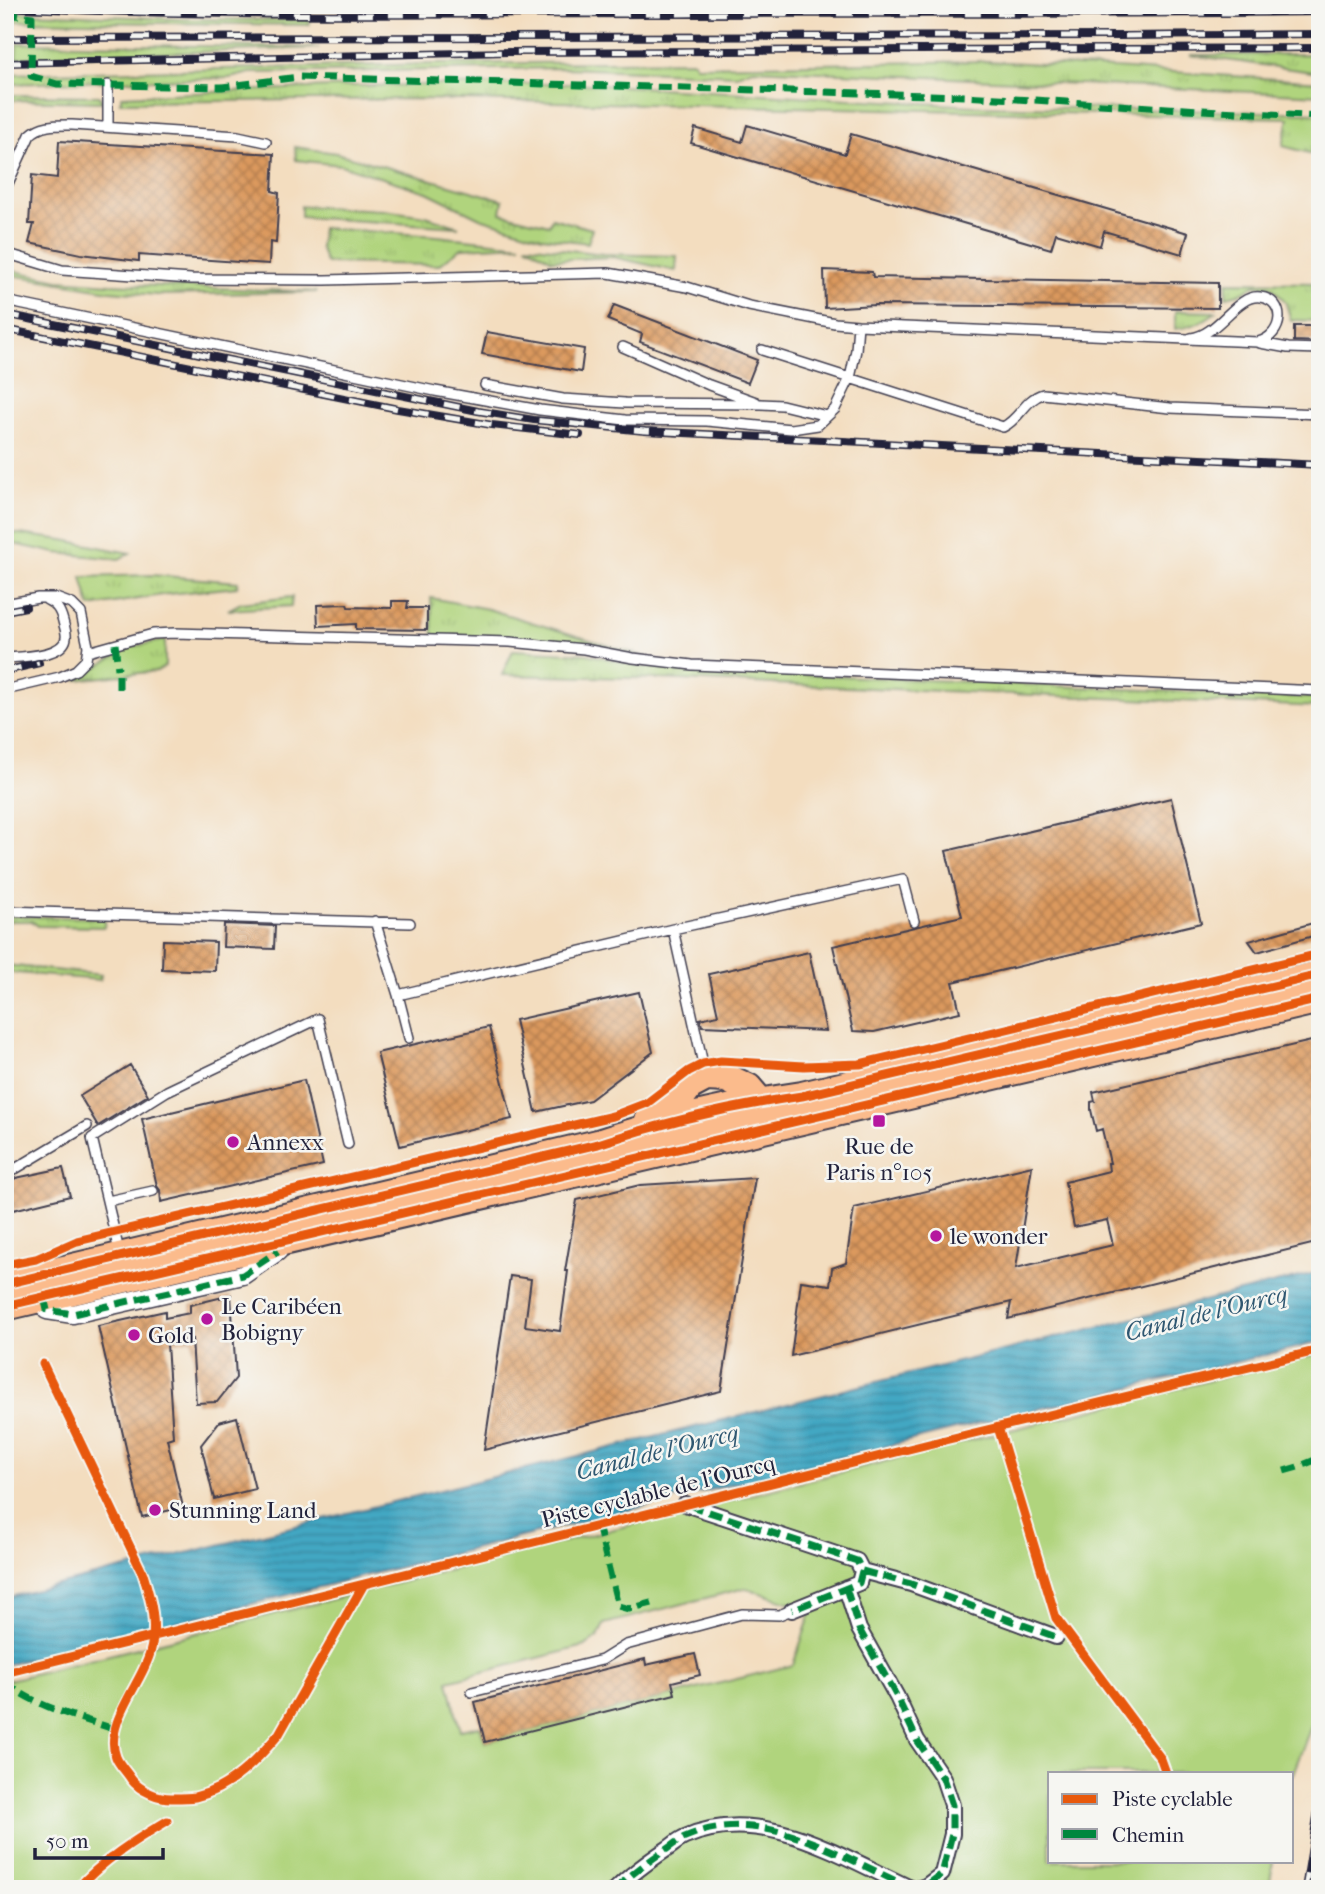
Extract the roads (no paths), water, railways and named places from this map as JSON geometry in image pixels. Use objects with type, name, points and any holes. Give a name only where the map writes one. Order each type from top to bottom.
[{"type":"main road","points":[[5,1284],[598,1144],[637,1131],[760,1102],[802,1096],[1320,975]]},
{"type":"main road","points":[[5,1306],[1320,999]]},
{"type":"main road","points":[[637,1131],[675,1105],[689,1086],[706,1077],[726,1078],[748,1088],[760,1102]]},
{"type":"main road","points":[[620,1161],[668,1136],[748,1116],[760,1102]]},
{"type":"street","points":[[44,1297],[47,1310],[72,1314],[243,1275],[278,1251]]},
{"type":"street","points":[[685,1504],[857,1561],[862,1571],[859,1583],[808,1601],[792,1610]]},
{"type":"street","points":[[862,1571],[911,1584],[1056,1637]]},
{"type":"street","points":[[616,1889],[642,1866],[684,1838],[716,1828],[745,1826],[782,1831],[915,1889],[926,1886],[942,1874],[952,1834],[952,1805],[943,1778],[917,1740],[897,1697],[859,1629],[846,1588]]},
{"type":"lane","points":[[108,85],[108,127]]},
{"type":"lane","points":[[5,190],[25,143],[36,129],[59,125],[108,127],[238,136],[266,142]]},
{"type":"lane","points":[[5,253],[62,270],[191,279],[325,280],[608,273],[687,287],[749,306],[858,325],[1251,341],[1265,340],[1276,331],[1279,317],[1274,304],[1261,297],[1246,299],[1208,334],[1191,338]]},
{"type":"lane","points":[[5,301],[435,391],[540,410],[625,420],[707,421],[791,429],[818,425],[835,409],[850,378],[857,347],[858,325]]},
{"type":"lane","points":[[1251,341],[1288,348],[1320,349]]},
{"type":"lane","points":[[623,346],[709,385],[761,404]]},
{"type":"lane","points":[[762,350],[1003,427],[1010,424],[1035,396],[1043,394],[1170,408],[1320,414]]},
{"type":"lane","points":[[485,385],[575,400],[782,405],[827,416]]},
{"type":"lane","points":[[5,604],[38,598],[61,599],[80,610],[88,639],[86,660],[68,674],[5,690]]},
{"type":"lane","points":[[5,658],[34,656],[56,650],[64,642],[65,633],[59,608],[48,600],[38,598]]},
{"type":"lane","points":[[88,653],[153,634],[510,642],[584,649],[692,665],[1320,691]]},
{"type":"lane","points":[[398,995],[673,929],[903,879],[914,921]]},
{"type":"lane","points":[[5,911],[411,923]]},
{"type":"lane","points":[[375,921],[408,1038]]},
{"type":"lane","points":[[673,929],[706,1077]]},
{"type":"lane","points":[[120,1256],[92,1138],[167,1091],[318,1019],[348,1144]]},
{"type":"lane","points":[[5,1175],[87,1126]]},
{"type":"lane","points":[[108,1201],[153,1191]]},
{"type":"lane","points":[[472,1692],[601,1660],[626,1645],[742,1614],[779,1615],[792,1610]]},
{"type":"water","name":"Canal de l'Ourcq","points":[[1320,1272],[1320,1342],[976,1424],[5,1665],[5,1598]]},
{"type":"railway","points":[[5,7],[326,15],[1320,12]]},
{"type":"railway","points":[[5,38],[1320,34]]},
{"type":"railway","points":[[5,63],[509,52],[1320,48]]},
{"type":"railway","points":[[5,314],[478,411],[534,420],[645,431],[1320,465]]},
{"type":"railway","points":[[5,329],[398,409],[492,425],[580,435]]},
{"type":"railway","points":[[5,611],[26,607]]},
{"type":"railway","points":[[5,671],[39,663]]},
{"type":"railway","points":[[1305,1889],[1320,1799]]},
{"type":"place","name":"Rue de Paris n°105","points":[[879,1121]]},
{"type":"place","name":"Annexx","points":[[233,1142]]},
{"type":"place","name":"le wonder","points":[[936,1236]]},
{"type":"place","name":"Le Caribéen Bobigny","points":[[207,1319]]},
{"type":"place","name":"Gold","points":[[134,1335]]},
{"type":"place","name":"Stunning Land","points":[[155,1510]]}]
